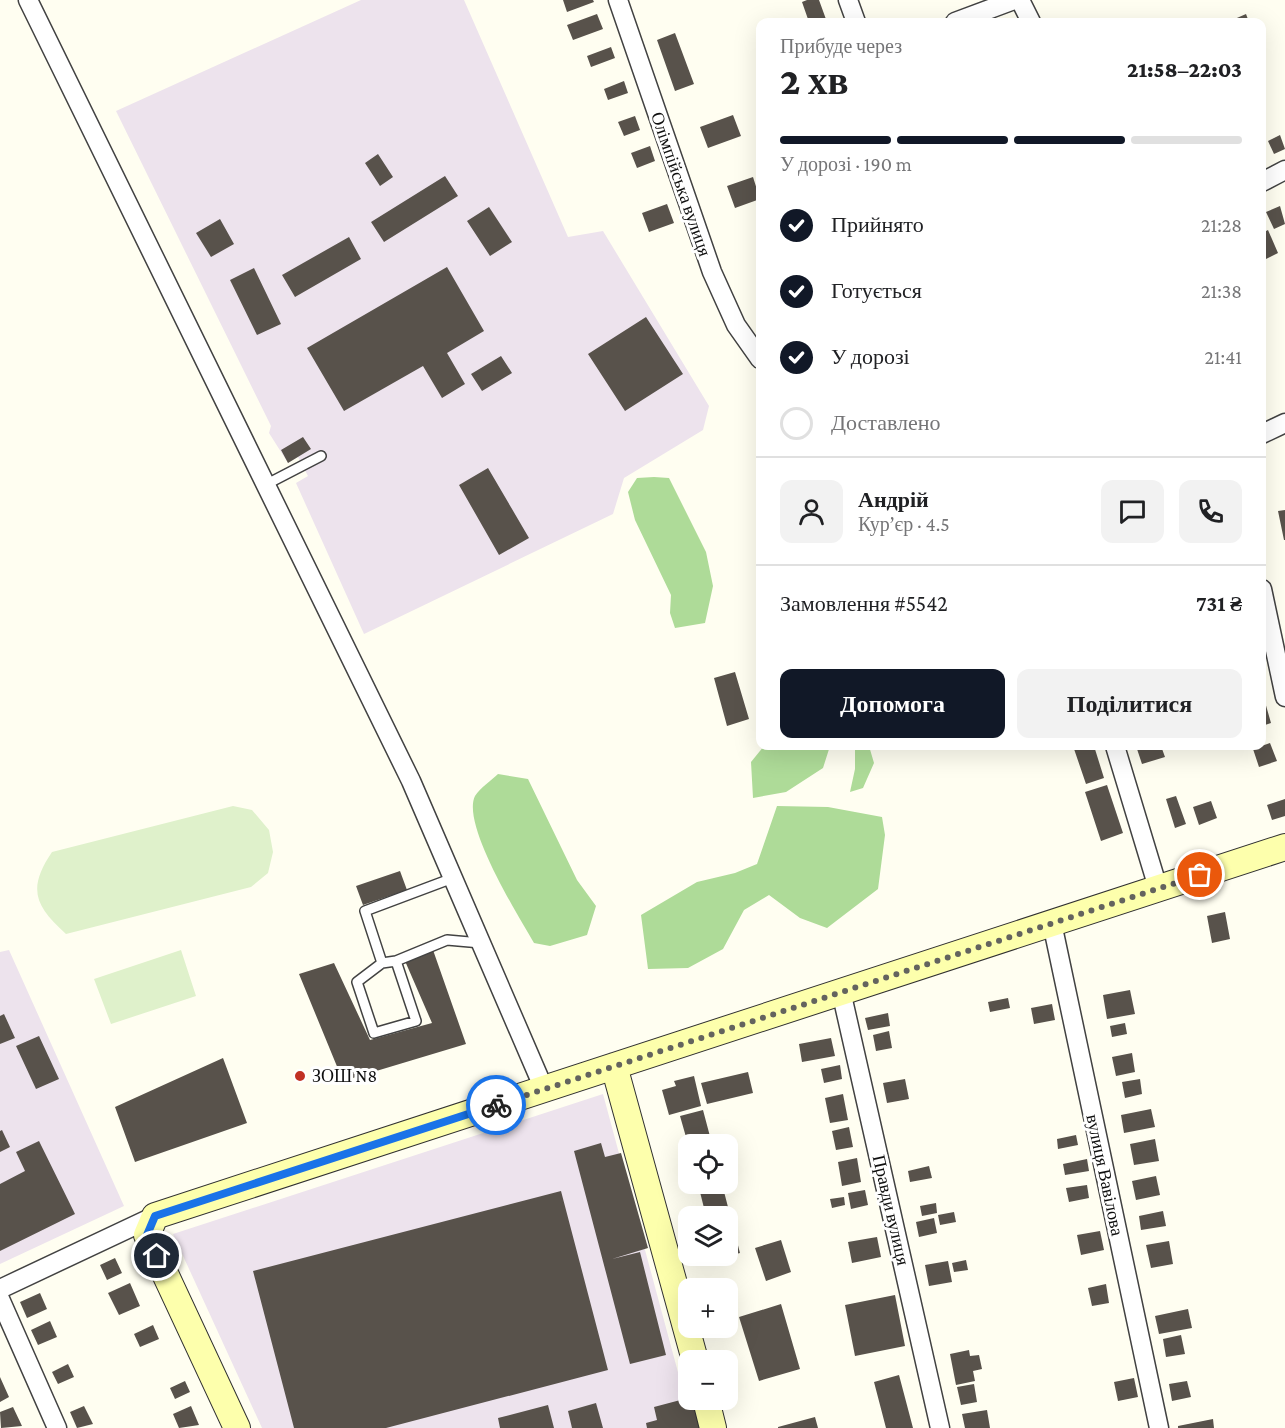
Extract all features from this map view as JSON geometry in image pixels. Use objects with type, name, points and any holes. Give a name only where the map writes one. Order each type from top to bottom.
[{"type":"street","points":[[28,0],[411,781],[544,1089]]},
{"type":"street","name":"Олімпійська вулиця","points":[[618,0],[711,272],[736,325],[756,353]]},
{"type":"street","points":[[848,0],[855,18]]},
{"type":"street","points":[[966,18],[1014,0]]},
{"type":"street","points":[[1020,0],[1029,18]]},
{"type":"street","points":[[1266,180],[1285,170]]},
{"type":"street","points":[[1266,432],[1285,423]]},
{"type":"street","points":[[1266,608],[1285,697]]},
{"type":"street","points":[[1116,750],[1158,888]]},
{"type":"street","points":[[0,1289],[155,1216],[1285,848]]},
{"type":"street","name":"вулиця Вавілова","points":[[1052,922],[1159,1428]]},
{"type":"street","name":"Правди вулиця","points":[[841,991],[940,1428]]},
{"type":"street","points":[[614,1066],[692,1350]]},
{"type":"street","points":[[155,1216],[147,1235],[237,1428]]},
{"type":"street","points":[[0,1299],[57,1428]]},
{"type":"street","points":[[709,1410],[714,1428]]},
{"type":"lane","points":[[267,484],[321,456]]},
{"type":"lane","points":[[382,963],[365,911],[453,878]]},
{"type":"lane","points":[[396,961],[416,1021],[374,1033],[357,982],[382,963],[396,961],[447,940],[481,943]]},
{"type":"shaded area","points":[[361,0],[464,0],[568,237],[603,231],[709,406],[703,430],[624,478],[613,514],[364,634],[296,483],[308,476],[298,457],[288,463],[269,433],[271,426],[116,111]]},
{"type":"shaded area","points":[[9,950],[124,1206],[0,1264],[0,952]]},
{"type":"shaded area","points":[[603,1094],[678,1372],[678,1410],[688,1410],[693,1428],[262,1428],[173,1234]]},
{"type":"green space","points":[[637,478],[669,478],[706,552],[713,586],[705,623],[675,628],[670,613],[671,595],[635,520],[628,492]]},
{"type":"green space","points":[[761,750],[829,750],[823,768],[786,792],[753,798],[751,762]]},
{"type":"green space","points":[[855,750],[870,750],[874,763],[863,788],[850,792],[855,769]]},
{"type":"green space","points":[[498,774],[528,779],[577,880],[596,906],[587,935],[550,946],[534,943],[505,892],[484,848],[476,827],[473,809],[475,796]]},
{"type":"green space","points":[[233,806],[252,810],[269,830],[273,852],[268,873],[251,887],[66,934],[41,906],[37,887],[39,876],[52,852]]},
{"type":"green space","points":[[777,806],[828,807],[882,817],[885,835],[878,889],[827,928],[800,918],[769,895],[744,910],[723,949],[688,968],[648,969],[641,915],[697,882],[735,873],[757,864]]},
{"type":"green space","points":[[181,950],[196,996],[111,1024],[94,979]]},
{"type":"building","points":[[563,0],[593,0],[594,2],[567,12]]},
{"type":"building","points":[[819,0],[826,18],[808,18],[802,2]]},
{"type":"building","points":[[597,14],[603,29],[573,40],[567,25]]},
{"type":"building","points":[[675,33],[694,84],[675,91],[657,40]]},
{"type":"building","points":[[611,47],[615,58],[591,67],[587,56]]},
{"type":"building","points":[[624,81],[628,93],[608,100],[604,89]]},
{"type":"building","points":[[733,115],[741,136],[708,148],[700,127]]},
{"type":"building","points":[[635,116],[640,130],[624,136],[618,122]]},
{"type":"building","points":[[1280,135],[1285,149],[1274,154],[1268,141]]},
{"type":"building","points":[[650,146],[655,161],[637,168],[631,153]]},
{"type":"building","points":[[378,154],[393,177],[380,186],[365,163]]},
{"type":"building","points":[[445,176],[458,196],[384,242],[371,222]]},
{"type":"building","points":[[753,177],[756,200],[735,208],[727,186]]},
{"type":"building","points":[[667,204],[674,223],[649,232],[642,213]]},
{"type":"building","points":[[1280,206],[1285,224],[1274,229],[1266,212]]},
{"type":"building","points":[[489,207],[512,242],[490,256],[467,221]]},
{"type":"building","points":[[220,219],[234,244],[211,257],[196,233]]},
{"type":"building","points":[[1268,230],[1278,253],[1266,259],[1266,231]]},
{"type":"building","points":[[349,237],[361,259],[295,297],[282,275]]},
{"type":"building","points":[[447,267],[484,331],[447,353],[465,384],[442,398],[423,366],[344,411],[307,348]]},
{"type":"building","points":[[254,268],[281,324],[257,335],[230,280]]},
{"type":"building","points":[[646,317],[683,374],[625,411],[588,354]]},
{"type":"building","points":[[501,356],[512,373],[482,391],[471,374]]},
{"type":"building","points":[[303,437],[311,449],[288,463],[281,450]]},
{"type":"building","points":[[488,468],[529,538],[499,555],[459,485]]},
{"type":"building","points":[[1285,510],[1285,540],[1284,540],[1278,511]]},
{"type":"building","points":[[735,672],[749,719],[727,726],[714,678]]},
{"type":"building","points":[[1266,706],[1271,723],[1266,725]]},
{"type":"building","points":[[1270,743],[1277,761],[1259,767],[1253,750],[1266,750],[1266,744]]},
{"type":"building","points":[[1074,750],[1095,750],[1104,778],[1086,784]]},
{"type":"building","points":[[1137,750],[1162,750],[1165,757],[1142,764]]},
{"type":"building","points":[[1107,785],[1123,833],[1101,841],[1085,792]]},
{"type":"building","points":[[1176,796],[1186,824],[1175,828],[1166,799]]},
{"type":"building","points":[[1285,799],[1285,816],[1272,820],[1267,805]]},
{"type":"building","points":[[1211,801],[1217,818],[1199,825],[1193,807]]},
{"type":"building","points":[[400,871],[407,890],[363,905],[356,886]]},
{"type":"building","points":[[1225,912],[1230,939],[1212,943],[1207,916]]},
{"type":"building","points":[[433,950],[466,1044],[343,1081],[299,974],[334,963],[370,1040],[432,1023],[405,961]]},
{"type":"building","points":[[1130,990],[1135,1014],[1107,1019],[1103,995]]},
{"type":"building","points":[[1008,998],[1010,1008],[990,1012],[988,1002]]},
{"type":"building","points":[[1052,1004],[1055,1020],[1034,1024],[1031,1008]]},
{"type":"building","points":[[888,1013],[890,1026],[868,1030],[865,1018]]},
{"type":"building","points":[[4,1014],[15,1038],[0,1044],[0,1016]]},
{"type":"building","points":[[1125,1023],[1127,1034],[1112,1037],[1110,1026]]},
{"type":"building","points":[[889,1031],[892,1048],[876,1051],[873,1035]]},
{"type":"building","points":[[39,1036],[59,1079],[36,1089],[16,1046]]},
{"type":"building","points":[[831,1038],[835,1056],[802,1062],[799,1044]]},
{"type":"building","points":[[1132,1053],[1135,1072],[1116,1076],[1112,1057]]},
{"type":"building","points":[[223,1058],[247,1123],[135,1162],[115,1107]]},
{"type":"building","points":[[840,1065],[842,1079],[824,1083],[821,1069]]},
{"type":"building","points":[[748,1072],[753,1093],[707,1104],[701,1083]]},
{"type":"building","points":[[694,1076],[701,1106],[669,1115],[662,1090],[676,1086],[674,1081]]},
{"type":"building","points":[[905,1079],[909,1099],[887,1103],[883,1083]]},
{"type":"building","points":[[1140,1079],[1142,1094],[1125,1098],[1122,1082]]},
{"type":"building","points":[[843,1094],[848,1120],[830,1123],[825,1098]]},
{"type":"building","points":[[1151,1109],[1155,1127],[1124,1133],[1121,1115]]},
{"type":"building","points":[[703,1110],[709,1134],[685,1134],[680,1116]]},
{"type":"building","points":[[849,1127],[853,1147],[836,1150],[832,1131]]},
{"type":"building","points":[[2,1130],[10,1147],[0,1152],[0,1131]]},
{"type":"building","points":[[1076,1135],[1078,1145],[1058,1149],[1057,1139]]},
{"type":"building","points":[[1155,1139],[1159,1161],[1134,1165],[1130,1144]]},
{"type":"building","points":[[39,1141],[75,1214],[0,1251],[0,1184],[25,1171],[16,1152]]},
{"type":"building","points":[[601,1143],[605,1157],[621,1153],[648,1248],[612,1259],[640,1252],[666,1355],[630,1364],[574,1151]]},
{"type":"building","points":[[857,1158],[861,1182],[842,1186],[838,1162]]},
{"type":"building","points":[[1087,1159],[1089,1171],[1065,1175],[1063,1164]]},
{"type":"building","points":[[929,1166],[932,1178],[910,1182],[908,1171]]},
{"type":"building","points":[[1156,1176],[1160,1195],[1136,1200],[1132,1181]]},
{"type":"building","points":[[1087,1185],[1089,1198],[1069,1202],[1066,1188]]},
{"type":"building","points":[[865,1190],[868,1205],[851,1209],[848,1193]]},
{"type":"building","points":[[561,1191],[608,1370],[386,1428],[294,1428],[253,1271]]},
{"type":"building","points":[[700,1194],[725,1194],[728,1206],[704,1206]]},
{"type":"building","points":[[844,1197],[845,1205],[832,1208],[830,1199]]},
{"type":"building","points":[[936,1203],[937,1213],[922,1216],[920,1206]]},
{"type":"building","points":[[1163,1211],[1166,1226],[1141,1230],[1139,1216]]},
{"type":"building","points":[[954,1212],[956,1222],[940,1225],[938,1215]]},
{"type":"building","points":[[934,1218],[937,1233],[919,1237],[916,1222]]},
{"type":"building","points":[[1100,1231],[1104,1250],[1081,1255],[1077,1235]]},
{"type":"building","points":[[877,1237],[881,1257],[852,1263],[848,1242]]},
{"type":"building","points":[[781,1240],[791,1272],[766,1281],[755,1248]]},
{"type":"building","points":[[1169,1241],[1173,1264],[1151,1268],[1146,1245]]},
{"type":"building","points":[[115,1258],[122,1273],[107,1280],[100,1265]]},
{"type":"building","points":[[966,1260],[968,1270],[954,1272],[952,1263]]},
{"type":"building","points":[[948,1261],[952,1282],[929,1286],[925,1265]]},
{"type":"building","points":[[130,1283],[140,1306],[119,1315],[108,1293]]},
{"type":"building","points":[[1106,1284],[1109,1303],[1092,1306],[1088,1288]]},
{"type":"building","points":[[40,1293],[47,1309],[27,1318],[20,1302]]},
{"type":"building","points":[[895,1295],[905,1346],[855,1356],[845,1305]]},
{"type":"building","points":[[781,1304],[800,1369],[759,1381],[739,1317]]},
{"type":"building","points":[[1188,1309],[1192,1328],[1159,1334],[1155,1316]]},
{"type":"building","points":[[50,1321],[57,1337],[38,1345],[31,1330]]},
{"type":"building","points":[[153,1325],[159,1339],[140,1347],[134,1334]]},
{"type":"building","points":[[1181,1335],[1185,1354],[1166,1357],[1163,1339]]},
{"type":"building","points":[[969,1350],[970,1356],[979,1355],[982,1369],[973,1371],[975,1381],[956,1385],[950,1354]]},
{"type":"building","points":[[68,1364],[74,1377],[58,1384],[52,1372]]},
{"type":"building","points":[[899,1375],[913,1428],[886,1428],[874,1382]]},
{"type":"building","points":[[0,1377],[9,1397],[0,1402]]},
{"type":"building","points":[[1134,1378],[1138,1397],[1118,1401],[1114,1382]]},
{"type":"building","points":[[185,1381],[190,1392],[175,1399],[170,1388]]},
{"type":"building","points":[[1187,1381],[1191,1397],[1172,1401],[1169,1384]]},
{"type":"building","points":[[974,1384],[977,1402],[961,1405],[957,1387]]},
{"type":"building","points":[[678,1401],[678,1410],[700,1410],[704,1428],[647,1428],[646,1423],[657,1420],[654,1407]]},
{"type":"building","points":[[596,1403],[603,1428],[572,1428],[568,1411]]},
{"type":"building","points":[[548,1405],[554,1428],[500,1428],[498,1418]]},
{"type":"building","points":[[84,1406],[93,1424],[77,1428],[70,1412]]},
{"type":"building","points":[[191,1406],[199,1425],[179,1428],[173,1414]]},
{"type":"building","points":[[13,1407],[22,1426],[1,1428],[0,1412]]},
{"type":"building","points":[[987,1410],[990,1428],[965,1428],[962,1414]]},
{"type":"building","points":[[815,1417],[818,1428],[778,1428],[778,1427]]},
{"type":"building","points":[[1213,1419],[1214,1428],[1178,1428],[1178,1426]]},
{"type":"way so far","points":[[496,1105],[1200,875]]},
{"type":"place","name":"ЗОШ N8","points":[[300,1076]]},
{"type":"route","points":[[157,1256],[147,1235],[155,1216],[496,1105]]}]
